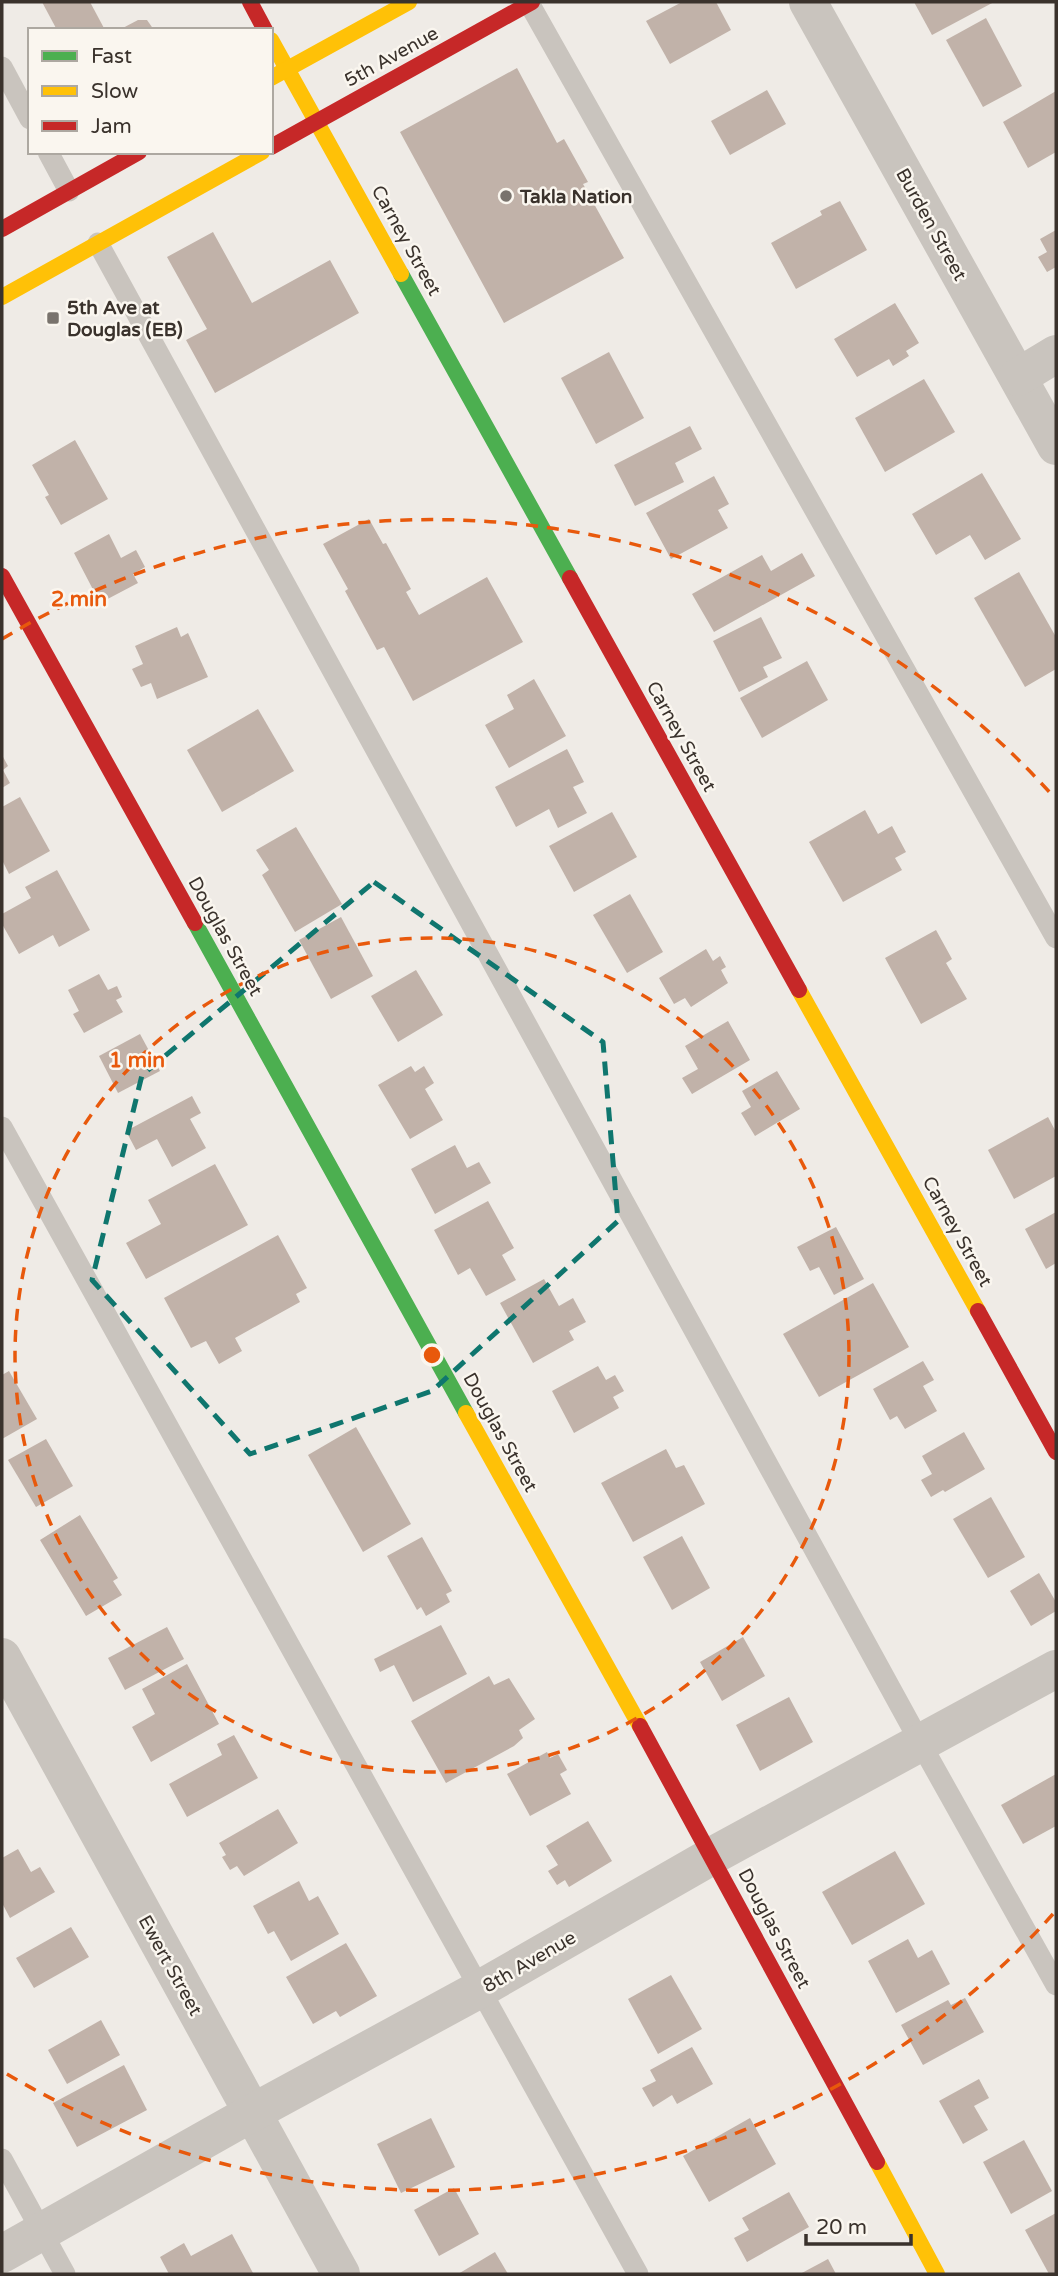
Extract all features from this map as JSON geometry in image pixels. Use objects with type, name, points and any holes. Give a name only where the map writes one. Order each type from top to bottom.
[{"type":"street","points":[[250,2],[264,28]]},
{"type":"street","name":"5th Avenue","points":[[273,77],[409,2]]},
{"type":"street","name":"5th Avenue","points":[[273,146],[531,2]]},
{"type":"street","name":"Burden Street","points":[[808,2],[1056,446]]},
{"type":"street","name":"Carney Street","points":[[273,43],[1056,1452]]},
{"type":"street","points":[[2,229],[135,154]]},
{"type":"street","points":[[2,297],[258,154]]},
{"type":"street","points":[[1018,377],[1056,355]]},
{"type":"street","name":"Douglas Street","points":[[2,576],[712,1856],[937,2274]]},
{"type":"street","name":"Ewert Street","points":[[2,1657],[341,2274]]},
{"type":"street","name":"8th Avenue","points":[[2,2254],[252,2113],[480,1989],[712,1856],[1056,1669]]},
{"type":"lane","points":[[531,2],[1056,938]]},
{"type":"lane","points":[[2,67],[28,114]]},
{"type":"lane","points":[[49,154],[69,191]]},
{"type":"lane","points":[[98,243],[921,1744],[1056,1985]]},
{"type":"lane","points":[[2,1128],[638,2274]]},
{"type":"lane","points":[[2,2159],[65,2274]]},
{"type":"highlighted area","points":[[374,882],[603,1042],[618,1221],[432,1391],[250,1454],[92,1280],[142,1075]]},
{"type":"building","points":[[42,2],[90,2],[104,28],[56,28]]},
{"type":"building","points":[[682,2],[716,2],[731,30],[670,64],[646,21]]},
{"type":"building","points":[[914,2],[994,2],[932,35]]},
{"type":"building","points":[[986,18],[1022,86],[983,107],[946,40]]},
{"type":"building","points":[[138,20],[147,20],[153,28],[123,28]]},
{"type":"building","points":[[517,68],[557,143],[564,139],[588,182],[583,184],[624,258],[504,323],[400,132]]},
{"type":"building","points":[[767,90],[786,124],[730,155],[711,121]]},
{"type":"building","points":[[1056,91],[1056,152],[1028,168],[1003,122]]},
{"type":"building","points":[[840,201],[867,250],[796,289],[771,243],[822,215],[820,211]]},
{"type":"building","points":[[1056,230],[1056,267],[1047,272],[1038,257],[1047,252],[1040,239]]},
{"type":"building","points":[[213,232],[252,303],[330,260],[359,313],[215,393],[186,340],[207,329],[167,257]]},
{"type":"building","points":[[895,303],[919,343],[906,351],[909,356],[893,366],[889,359],[857,377],[834,339]]},
{"type":"building","points":[[609,352],[644,418],[596,444],[561,378]]},
{"type":"building","points":[[924,379],[955,432],[885,472],[855,418]]},
{"type":"building","points":[[690,426],[702,449],[675,463],[684,482],[635,506],[614,465]]},
{"type":"building","points":[[75,440],[108,499],[61,525],[45,497],[49,495],[32,465]]},
{"type":"building","points":[[982,473],[1021,539],[985,560],[970,535],[936,555],[912,514]]},
{"type":"building","points":[[714,476],[729,504],[718,510],[728,528],[671,559],[646,513]]},
{"type":"building","points":[[369,519],[383,544],[386,543],[411,589],[406,592],[419,615],[487,577],[523,642],[413,701],[384,647],[377,650],[323,544]]},
{"type":"building","points":[[109,534],[121,558],[136,550],[145,567],[133,574],[138,583],[100,603],[74,553]]},
{"type":"building","points":[[802,553],[815,576],[714,632],[692,594],[762,555],[771,571]]},
{"type":"building","points":[[1019,572],[1056,637],[1056,669],[1025,687],[974,598]]},
{"type":"building","points":[[761,617],[782,658],[763,667],[768,677],[739,692],[713,641]]},
{"type":"building","points":[[177,627],[181,637],[188,633],[208,677],[157,699],[151,683],[141,687],[132,669],[143,664],[135,646]]},
{"type":"building","points":[[807,661],[828,700],[762,738],[740,698]]},
{"type":"building","points":[[534,679],[566,736],[509,768],[485,725],[514,709],[507,695]]},
{"type":"building","points":[[258,709],[294,771],[222,812],[187,750]]},
{"type":"building","points":[[567,749],[584,782],[573,787],[587,813],[558,828],[549,809],[516,827],[495,787]]},
{"type":"building","points":[[2,755],[8,766],[3,770],[10,783],[2,788]]},
{"type":"building","points":[[20,797],[50,851],[9,874],[2,860],[2,807]]},
{"type":"building","points":[[865,810],[878,834],[892,826],[906,852],[895,858],[902,870],[843,902],[809,842]]},
{"type":"building","points":[[612,812],[637,857],[574,892],[549,846]]},
{"type":"building","points":[[296,827],[342,904],[295,932],[262,875],[269,870],[256,850]]},
{"type":"building","points":[[57,870],[90,930],[59,947],[53,935],[19,954],[2,924],[2,914],[31,898],[25,887]]},
{"type":"building","points":[[630,894],[663,952],[627,973],[593,915]]},
{"type":"building","points":[[341,917],[373,976],[331,999],[299,940]]},
{"type":"building","points":[[936,930],[952,959],[946,963],[967,999],[921,1024],[885,958]]},
{"type":"building","points":[[706,949],[713,961],[720,956],[726,967],[721,970],[728,983],[691,1007],[685,998],[674,1004],[659,978]]},
{"type":"building","points":[[416,970],[443,1015],[398,1042],[371,996]]},
{"type":"building","points":[[99,974],[108,990],[117,986],[122,997],[116,1000],[123,1012],[84,1033],[73,1014],[79,1011],[68,990]]},
{"type":"building","points":[[728,1021],[750,1060],[692,1094],[682,1078],[698,1069],[685,1046]]},
{"type":"building","points":[[140,1034],[160,1071],[118,1093],[99,1056]]},
{"type":"building","points":[[411,1066],[415,1072],[424,1066],[434,1083],[425,1089],[443,1120],[410,1139],[378,1085]]},
{"type":"building","points":[[777,1071],[800,1109],[755,1136],[741,1113],[751,1107],[742,1091]]},
{"type":"building","points":[[192,1096],[201,1113],[190,1119],[206,1148],[172,1167],[157,1139],[136,1150],[126,1131]]},
{"type":"building","points":[[1048,1117],[1056,1132],[1056,1176],[1014,1199],[988,1150]]},
{"type":"building","points":[[455,1145],[467,1168],[479,1162],[491,1183],[435,1214],[411,1169]]},
{"type":"building","points":[[215,1164],[248,1225],[146,1279],[126,1243],[161,1224],[148,1200]]},
{"type":"building","points":[[488,1201],[514,1248],[502,1255],[516,1280],[486,1296],[470,1268],[458,1275],[434,1230]]},
{"type":"building","points":[[1056,1212],[1056,1263],[1046,1269],[1025,1229]]},
{"type":"building","points":[[836,1227],[864,1279],[834,1295],[819,1267],[810,1271],[797,1247]]},
{"type":"building","points":[[278,1235],[307,1288],[296,1294],[300,1302],[235,1338],[242,1351],[219,1364],[206,1341],[191,1348],[164,1298]]},
{"type":"building","points":[[544,1279],[559,1306],[573,1298],[586,1322],[569,1331],[574,1340],[533,1363],[500,1303]]},
{"type":"building","points":[[873,1283],[909,1347],[819,1397],[783,1334]]},
{"type":"building","points":[[923,1361],[934,1380],[923,1386],[937,1411],[905,1429],[897,1416],[890,1420],[873,1389]]},
{"type":"building","points":[[598,1366],[606,1380],[615,1375],[624,1391],[613,1397],[619,1408],[574,1433],[552,1391]]},
{"type":"building","points":[[9,1371],[37,1419],[2,1439],[2,1375]]},
{"type":"building","points":[[356,1427],[411,1524],[363,1552],[308,1455]]},
{"type":"building","points":[[964,1432],[985,1469],[931,1497],[921,1480],[932,1474],[922,1456]]},
{"type":"building","points":[[46,1439],[73,1486],[36,1507],[8,1460]]},
{"type":"building","points":[[666,1449],[676,1468],[684,1465],[705,1504],[633,1542],[601,1483]]},
{"type":"building","points":[[991,1497],[1025,1557],[988,1578],[953,1519]]},
{"type":"building","points":[[80,1515],[118,1578],[113,1581],[122,1595],[86,1616],[40,1540]]},
{"type":"building","points":[[682,1536],[710,1588],[672,1610],[643,1557]]},
{"type":"building","points":[[422,1537],[452,1591],[446,1594],[450,1602],[426,1616],[421,1607],[417,1610],[387,1556]]},
{"type":"building","points":[[1039,1573],[1056,1602],[1056,1611],[1031,1626],[1010,1591]]},
{"type":"building","points":[[441,1625],[467,1674],[413,1702],[394,1665],[380,1672],[374,1659]]},
{"type":"building","points":[[167,1627],[184,1659],[125,1690],[108,1658]]},
{"type":"building","points":[[743,1637],[765,1676],[722,1701],[700,1662]]},
{"type":"building","points":[[187,1664],[219,1724],[151,1762],[132,1727],[155,1714],[142,1689]]},
{"type":"building","points":[[489,1676],[494,1685],[509,1678],[535,1719],[519,1730],[523,1738],[514,1746],[446,1783],[411,1721]]},
{"type":"building","points":[[789,1697],[813,1742],[760,1771],[736,1725]]},
{"type":"building","points":[[234,1735],[258,1778],[187,1817],[169,1784],[222,1755],[217,1744]]},
{"type":"building","points":[[547,1752],[550,1758],[558,1754],[567,1770],[560,1774],[571,1794],[530,1816],[507,1774]]},
{"type":"building","points":[[1056,1774],[1056,1826],[1023,1844],[1001,1805]]},
{"type":"building","points":[[278,1809],[298,1843],[244,1876],[237,1866],[230,1870],[222,1857],[226,1855],[219,1843]]},
{"type":"building","points":[[588,1821],[612,1861],[569,1887],[565,1880],[557,1885],[548,1871],[558,1865],[546,1846]]},
{"type":"building","points":[[18,1849],[31,1872],[40,1867],[55,1892],[10,1918],[2,1903],[2,1858]]},
{"type":"building","points":[[895,1851],[925,1904],[852,1945],[822,1892]]},
{"type":"building","points":[[299,1881],[309,1901],[318,1896],[339,1934],[291,1961],[274,1931],[268,1934],[253,1906]]},
{"type":"building","points":[[71,1927],[89,1957],[34,1988],[16,1958]]},
{"type":"building","points":[[908,1939],[918,1958],[932,1950],[950,1984],[896,2013],[868,1961]]},
{"type":"building","points":[[346,1943],[377,1996],[340,2017],[336,2011],[313,2024],[286,1977]]},
{"type":"building","points":[[671,1975],[702,2029],[658,2054],[628,1999]]},
{"type":"building","points":[[965,1998],[984,2032],[923,2065],[901,2025],[948,2000],[951,2005]]},
{"type":"building","points":[[101,2020],[120,2055],[67,2084],[48,2050]]},
{"type":"building","points":[[692,2047],[713,2084],[677,2104],[672,2095],[653,2107],[642,2088],[656,2081],[650,2070]]},
{"type":"building","points":[[124,2065],[147,2110],[77,2147],[53,2103]]},
{"type":"building","points":[[979,2079],[989,2098],[974,2106],[988,2130],[963,2144],[939,2101]]},
{"type":"building","points":[[431,2118],[455,2167],[401,2193],[377,2144]]},
{"type":"building","points":[[750,2118],[776,2164],[709,2202],[683,2156]]},
{"type":"building","points":[[1024,2140],[1052,2191],[1011,2214],[983,2162]]},
{"type":"building","points":[[454,2188],[479,2234],[439,2256],[414,2210]]},
{"type":"building","points":[[789,2192],[809,2227],[747,2262],[734,2238],[749,2230],[742,2218]]},
{"type":"building","points":[[1056,2213],[1056,2274],[1049,2274],[1025,2230]]},
{"type":"building","points":[[232,2234],[253,2273],[169,2274],[160,2257],[184,2243],[191,2256]]},
{"type":"building","points":[[495,2252],[508,2274],[458,2274]]},
{"type":"building","points":[[828,2259],[836,2274],[800,2274]]},
{"type":"traffic: fast","points":[[401,274],[570,578]]},
{"type":"traffic: fast","points":[[195,923],[466,1413]]},
{"type":"traffic: slow","points":[[273,77],[409,2]]},
{"type":"traffic: slow","points":[[273,44],[401,274]]},
{"type":"traffic: slow","points":[[2,297],[258,154]]},
{"type":"traffic: slow","points":[[799,990],[978,1311]]},
{"type":"traffic: slow","points":[[466,1413],[640,1726]]},
{"type":"traffic: slow","points":[[877,2162],[937,2274]]},
{"type":"traffic: jam","points":[[250,2],[264,28]]},
{"type":"traffic: jam","points":[[273,146],[532,2]]},
{"type":"traffic: jam","points":[[2,229],[135,154]]},
{"type":"traffic: jam","points":[[2,576],[195,923]]},
{"type":"traffic: jam","points":[[570,578],[799,990]]},
{"type":"traffic: jam","points":[[978,1311],[1056,1452]]},
{"type":"traffic: jam","points":[[640,1726],[877,2162]]},
{"type":"place","name":"Takla Nation","points":[[506,196]]},
{"type":"place","name":"5th Ave at Douglas (EB)","points":[[53,318]]}]
